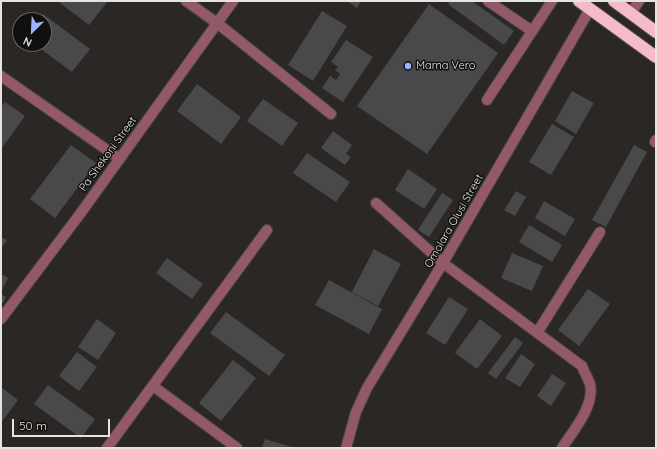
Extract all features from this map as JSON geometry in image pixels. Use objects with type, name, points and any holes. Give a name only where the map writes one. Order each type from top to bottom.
[{"type":"highway","points":[[579,1],[656,57]]},
{"type":"highway","points":[[614,1],[656,32]]},
{"type":"street","points":[[186,1],[217,23],[332,114]]},
{"type":"street","name":"Pa Shekoni Street","points":[[1,319],[80,214],[233,1]]},
{"type":"street","points":[[488,1],[532,31]]},
{"type":"street","points":[[487,100],[552,1]]},
{"type":"street","points":[[631,13],[639,1]]},
{"type":"street","name":"Omolara Olusi Street","points":[[346,448],[356,412],[367,388],[443,263],[590,9]]},
{"type":"street","points":[[1,76],[120,159]]},
{"type":"street","points":[[376,203],[443,263],[582,366],[590,384],[590,397],[584,416],[562,448]]},
{"type":"street","points":[[107,448],[267,230]]},
{"type":"street","points":[[536,333],[600,232]]},
{"type":"street","points":[[153,386],[237,448]]},
{"type":"building","points":[[61,1],[108,1],[89,25],[60,3]]},
{"type":"building","points":[[347,1],[361,1],[357,8]]},
{"type":"building","points":[[450,1],[472,1],[514,31],[504,45],[448,4]]},
{"type":"building","points":[[429,4],[498,53],[427,154],[357,106]]},
{"type":"building","points":[[322,11],[347,26],[313,81],[288,65]]},
{"type":"building","points":[[52,21],[90,49],[72,72],[45,52],[52,52]]},
{"type":"building","points":[[346,40],[373,57],[343,102],[322,88],[330,76],[336,80],[340,74],[335,70],[338,67],[331,62]]},
{"type":"building","points":[[197,84],[241,117],[221,144],[177,111]]},
{"type":"building","points":[[572,91],[594,103],[576,134],[555,121]]},
{"type":"building","points":[[263,99],[298,123],[282,146],[247,121]]},
{"type":"building","points":[[5,102],[25,116],[1,149],[1,107]]},
{"type":"building","points":[[552,124],[574,137],[551,175],[529,162]]},
{"type":"building","points":[[333,131],[352,145],[346,154],[351,157],[345,165],[321,148]]},
{"type":"building","points":[[71,145],[96,163],[55,218],[30,199]]},
{"type":"building","points":[[634,145],[647,152],[606,227],[592,220]]},
{"type":"building","points":[[307,153],[350,182],[336,202],[293,173]]},
{"type":"building","points":[[408,169],[437,189],[424,209],[395,190]]},
{"type":"building","points":[[516,191],[526,197],[515,216],[504,210]]},
{"type":"building","points":[[442,193],[453,200],[429,237],[418,230]]},
{"type":"building","points":[[544,201],[575,219],[565,236],[535,218]]},
{"type":"building","points":[[529,225],[562,245],[552,262],[519,242]]},
{"type":"building","points":[[1,237],[7,240],[1,249]]},
{"type":"building","points":[[374,249],[401,264],[378,306],[352,292]]},
{"type":"building","points":[[512,253],[543,266],[532,291],[501,278]]},
{"type":"building","points":[[167,258],[203,284],[192,299],[156,273]]},
{"type":"building","points":[[1,274],[8,278],[1,292]]},
{"type":"building","points":[[329,280],[382,309],[369,334],[315,305]]},
{"type":"building","points":[[588,289],[610,304],[579,346],[558,330]]},
{"type":"building","points":[[1,294],[6,297],[3,303],[1,302]]},
{"type":"building","points":[[449,297],[468,309],[445,345],[426,333]]},
{"type":"building","points":[[226,312],[285,355],[269,376],[210,333]]},
{"type":"building","points":[[97,319],[116,333],[98,360],[78,347]]},
{"type":"building","points":[[480,319],[502,336],[477,369],[455,353]]},
{"type":"building","points":[[515,337],[523,343],[496,379],[488,373]]},
{"type":"building","points":[[77,352],[97,367],[79,391],[59,376]]},
{"type":"building","points":[[521,354],[535,364],[520,387],[505,378]]},
{"type":"building","points":[[233,360],[256,378],[221,421],[199,403]]},
{"type":"building","points":[[552,374],[566,383],[551,406],[537,396]]},
{"type":"building","points":[[48,385],[95,419],[81,438],[34,404]]},
{"type":"building","points":[[1,387],[18,400],[1,423]]},
{"type":"building","points":[[265,439],[295,448],[262,448]]},
{"type":"place","name":"Mama Vero","points":[[408,66]]}]
